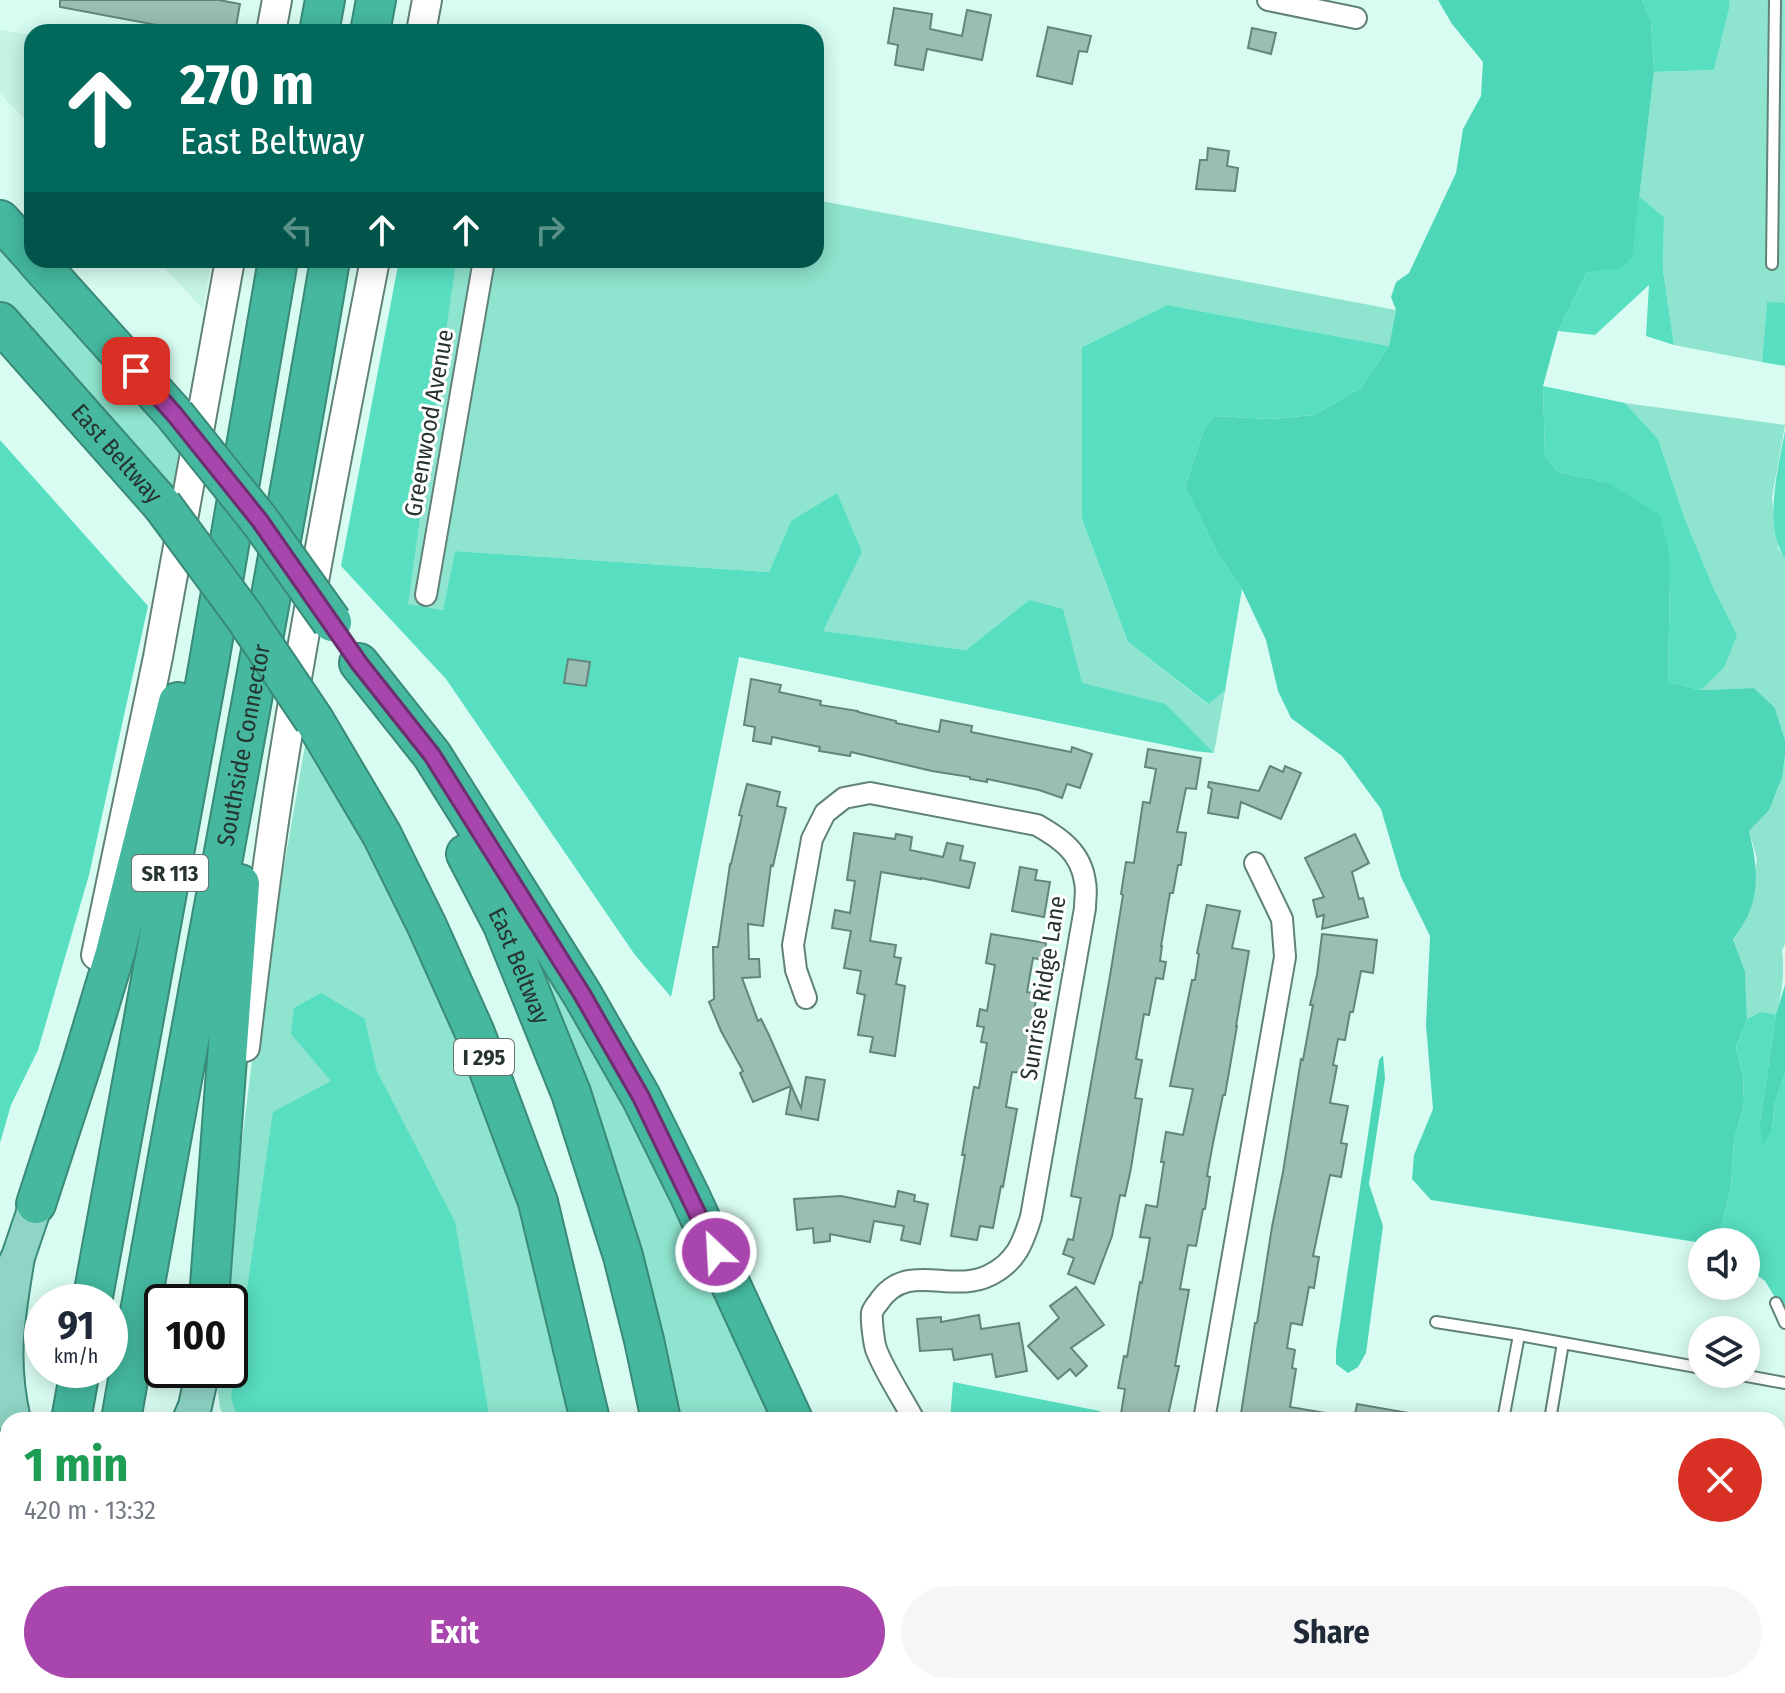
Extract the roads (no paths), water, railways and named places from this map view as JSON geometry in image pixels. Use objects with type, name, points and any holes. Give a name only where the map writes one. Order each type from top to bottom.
[{"type":"highway","points":[[320,24],[325,0]]},
{"type":"highway","points":[[372,24],[376,0]]},
{"type":"highway","points":[[0,220],[24,246]]},
{"type":"highway","name":"East Beltway","points":[[43,268],[175,415],[260,521],[359,663],[423,771],[503,925],[571,1093],[623,1256],[659,1412]]},
{"type":"highway","name":"Southside Connector","points":[[95,1284],[208,668],[277,268]]},
{"type":"highway","name":"Southside Connector","points":[[122,1412],[329,268]]},
{"type":"highway","name":"East Beltway","points":[[0,322],[162,505],[244,616],[314,720],[382,835],[475,1033],[538,1202],[588,1412]]},
{"type":"highway","points":[[36,1204],[115,953],[246,444]]},
{"type":"highway","points":[[359,663],[432,755],[582,994],[641,1097],[789,1412]]},
{"type":"highway","points":[[210,1284],[246,816],[242,755]]},
{"type":"highway","points":[[72,1412],[77,1388]]},
{"type":"main road","points":[[0,1295],[18,1257],[36,1204]]},
{"type":"main road","points":[[12,1412],[3,1361],[18,1257]]},
{"type":"main road","points":[[192,1412],[200,1388]]},
{"type":"main road","points":[[208,1388],[214,1412]]},
{"type":"street","points":[[272,24],[277,0]]},
{"type":"street","points":[[422,24],[427,0]]},
{"type":"street","points":[[1268,0],[1356,18]]},
{"type":"street","points":[[36,1204],[103,923],[158,657],[229,268]]},
{"type":"street","points":[[211,1284],[232,1163],[281,770],[373,268]]},
{"type":"street","name":"Greenwood Avenue","points":[[426,595],[483,268]]},
{"type":"street","name":"Sunrise Ridge Lane","points":[[806,998],[796,970],[793,945],[812,839],[825,813],[844,798],[870,793],[1037,825],[1061,838],[1075,854],[1085,880],[1085,908],[1031,1217],[1023,1244],[1007,1265],[988,1276],[960,1283],[926,1279],[902,1281],[883,1294],[872,1312],[876,1348],[910,1412]]},
{"type":"street","points":[[1205,1412],[1285,957],[1282,919],[1255,863]]},
{"type":"lane","points":[[1772,264],[1775,0]]},
{"type":"lane","points":[[1776,1303],[1785,1323]]},
{"type":"lane","points":[[1436,1322],[1688,1365]]},
{"type":"lane","points":[[1505,1412],[1519,1335]]},
{"type":"lane","points":[[1551,1412],[1563,1343]]},
{"type":"lane","points":[[1760,1378],[1785,1383]]}]
